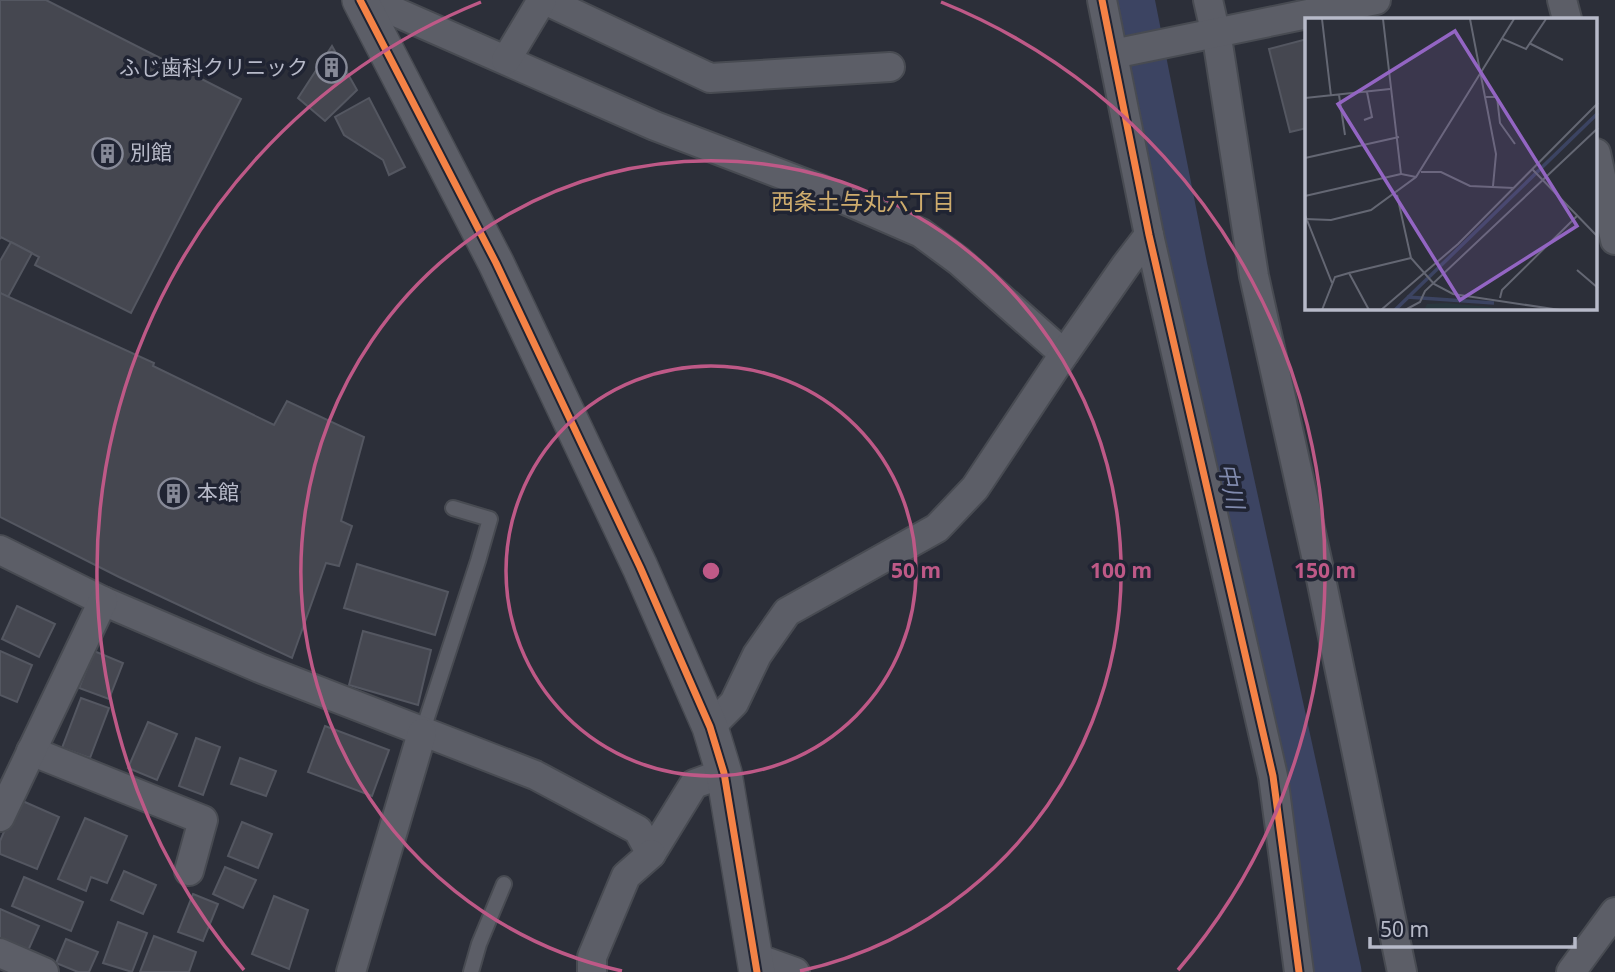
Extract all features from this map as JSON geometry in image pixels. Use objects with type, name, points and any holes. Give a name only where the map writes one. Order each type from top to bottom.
[{"type":"street","points":[[357,0],[382,6],[655,126],[820,188],[921,233],[960,261],[1064,354]]},
{"type":"street","points":[[357,0],[496,263],[640,567],[710,727],[723,773],[756,965],[795,972]]},
{"type":"street","points":[[506,60],[544,0],[710,78],[890,67]]},
{"type":"street","points":[[1102,0],[1118,54],[1149,235],[1273,776],[1299,972]]},
{"type":"street","points":[[1208,0],[1208,36],[1254,276],[1319,569],[1402,972]]},
{"type":"street","points":[[1118,54],[1376,0]]},
{"type":"street","points":[[1562,0],[1567,18]]},
{"type":"street","points":[[1598,162],[1615,240]]},
{"type":"street","points":[[710,727],[734,703],[757,655],[786,612],[937,528],[975,488],[1064,354],[1149,235]]},
{"type":"street","points":[[0,550],[103,601],[262,670],[535,775],[638,830],[651,855]]},
{"type":"street","points":[[0,817],[103,601]]},
{"type":"street","points":[[351,972],[422,733]]},
{"type":"street","points":[[31,751],[203,820],[188,872]]},
{"type":"street","points":[[592,972],[592,957],[626,876],[651,855],[694,784],[723,773]]},
{"type":"street","points":[[1571,972],[1615,912]]},
{"type":"street","points":[[0,953],[44,972]]},
{"type":"lane","points":[[422,733],[490,519],[453,508]]},
{"type":"lane","points":[[471,972],[503,884]]},
{"type":"building","name":"別館","points":[[0,0],[46,0],[241,99],[131,313],[35,265],[39,257],[1,237],[0,239]]},
{"type":"building","points":[[1305,40],[1305,128],[1290,132],[1269,49]]},
{"type":"building","name":"ふじ歯科クリニック","points":[[332,46],[357,90],[325,121],[298,98]]},
{"type":"building","points":[[369,98],[405,167],[389,175],[383,160],[344,135],[335,117]]},
{"type":"building","points":[[11,242],[32,253],[8,297],[0,293],[0,261]]},
{"type":"building","name":"本館","points":[[0,293],[154,363],[153,366],[274,425],[287,401],[364,437],[341,521],[352,526],[339,566],[326,563],[292,658],[119,577],[0,517]]},
{"type":"building","points":[[357,564],[448,592],[435,635],[344,608]]},
{"type":"building","points":[[17,606],[55,624],[39,657],[2,639]]},
{"type":"building","points":[[363,631],[431,650],[418,705],[349,685]]},
{"type":"building","points":[[0,651],[32,665],[17,702],[0,695]]},
{"type":"building","points":[[94,651],[123,663],[109,699],[79,688]]},
{"type":"building","points":[[81,698],[109,708],[90,758],[62,748]]},
{"type":"building","points":[[148,722],[177,734],[157,780],[128,768]]},
{"type":"building","points":[[325,726],[389,750],[372,796],[308,772]]},
{"type":"building","points":[[196,738],[220,747],[203,795],[179,786]]},
{"type":"building","points":[[240,758],[276,771],[266,796],[231,784]]},
{"type":"building","points":[[18,799],[59,817],[37,869],[0,854],[0,841]]},
{"type":"building","points":[[85,818],[127,836],[107,883],[91,877],[86,891],[58,879]]},
{"type":"building","points":[[242,822],[272,834],[258,868],[228,856]]},
{"type":"building","points":[[225,867],[256,880],[243,908],[213,894]]},
{"type":"building","points":[[124,871],[156,885],[143,914],[111,900]]},
{"type":"building","points":[[24,877],[83,902],[71,931],[12,906]]},
{"type":"building","points":[[193,894],[218,904],[203,941],[178,932]]},
{"type":"building","points":[[274,896],[308,910],[289,969],[252,954]]},
{"type":"building","points":[[0,909],[39,926],[27,953],[0,940]]},
{"type":"building","points":[[118,922],[147,933],[132,972],[103,963]]},
{"type":"building","points":[[154,936],[196,952],[189,972],[140,972]]},
{"type":"building","points":[[66,939],[98,952],[89,972],[78,972],[56,963]]},
{"type":"waterway","name":"中川","points":[[1130,0],[1183,268],[1337,972]]},
{"type":"cycle path","points":[[360,0],[496,263],[640,567],[710,727],[724,773],[757,972]]},
{"type":"cycle path","points":[[1102,0],[1149,235],[1273,776],[1299,972]]},
{"type":"place","name":"ふじ歯科クリニック","points":[[331,68]]},
{"type":"place","name":"別館","points":[[107,153]]},
{"type":"place","name":"本館","points":[[174,493]]},
{"type":"district","name":"西条土与丸六丁目","points":[[863,202]]}]
